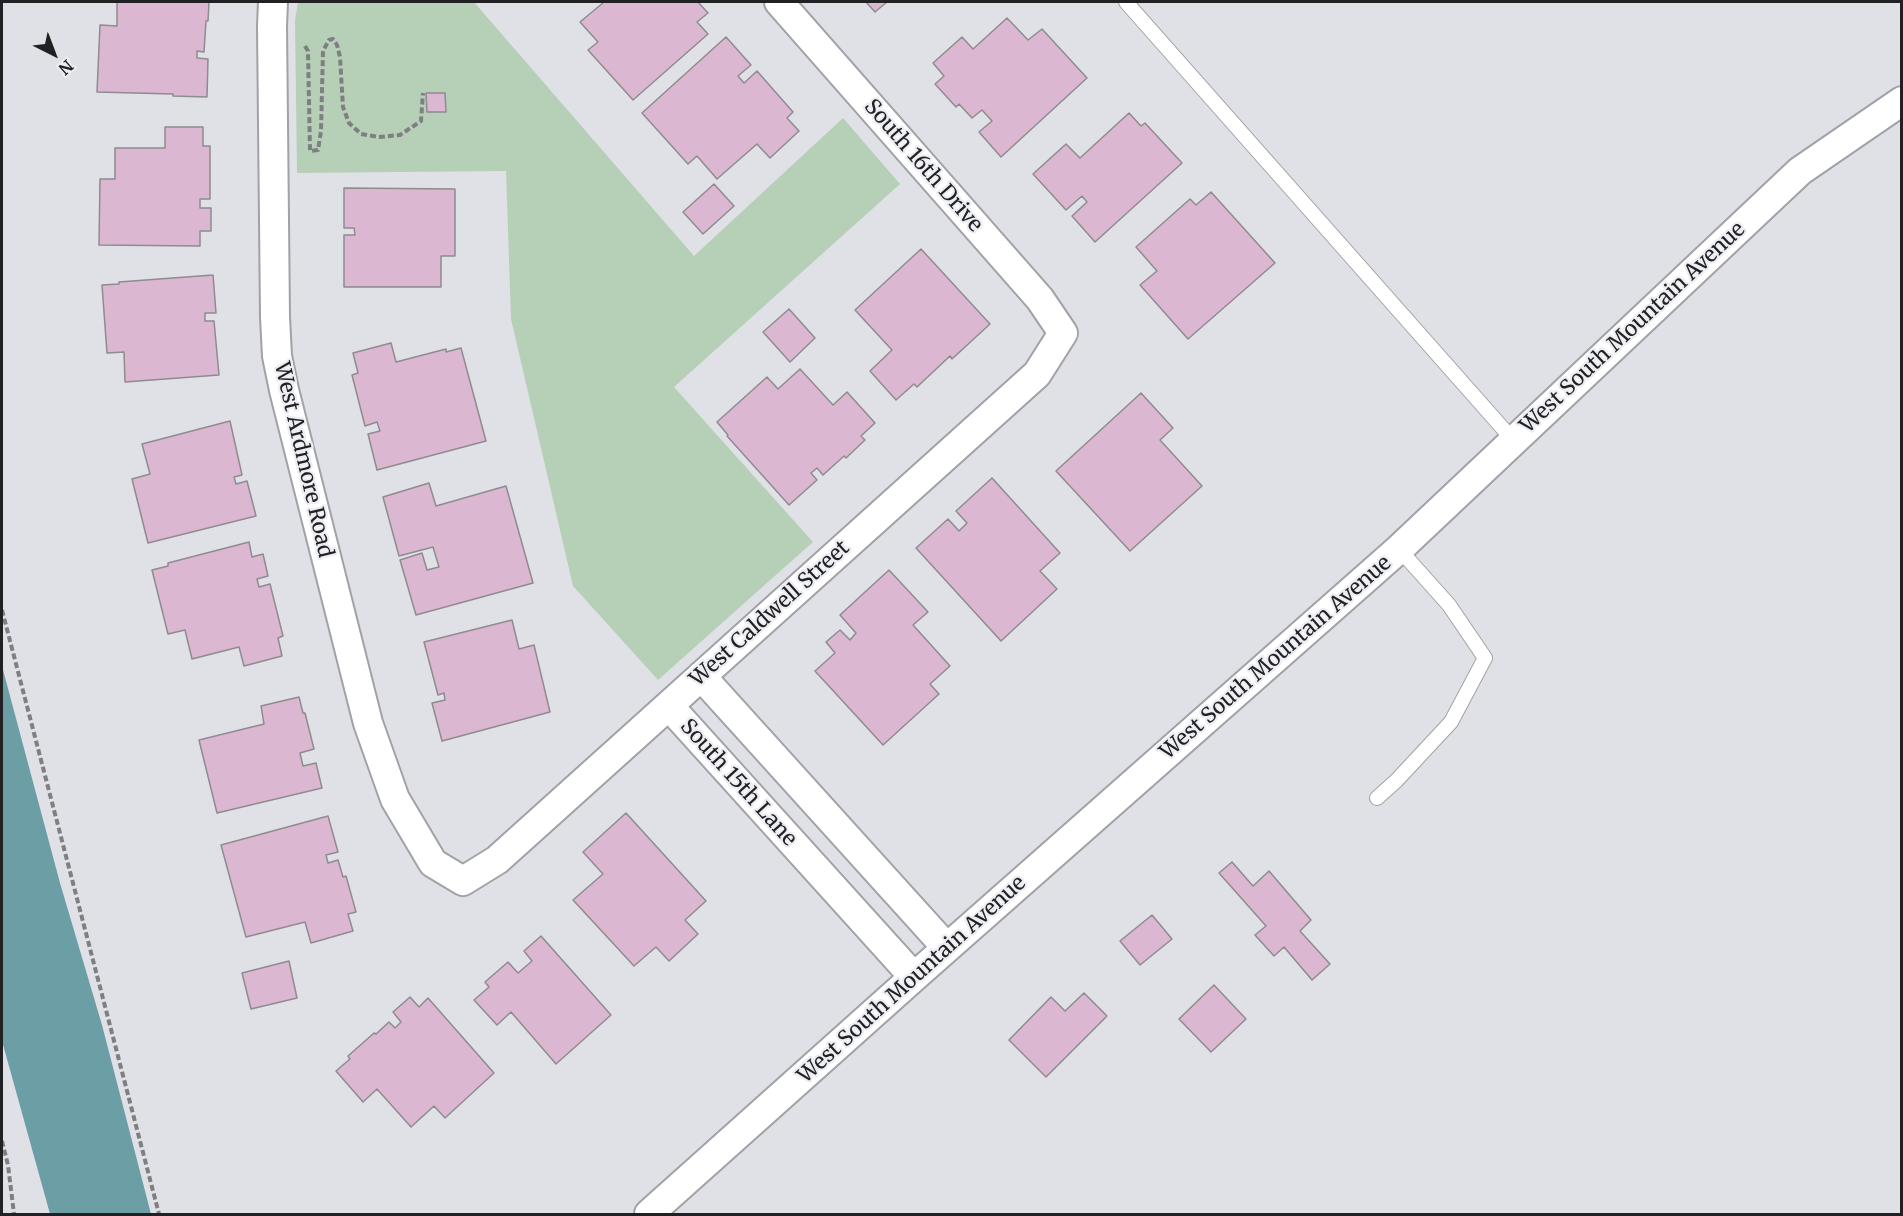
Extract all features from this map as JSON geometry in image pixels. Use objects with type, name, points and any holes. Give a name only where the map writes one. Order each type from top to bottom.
[{"type":"street","name":"South 16th Drive","points":[[779,2],[1040,298],[1063,333]]},
{"type":"street","name":"West Ardmore Road","points":[[273,14],[275,317],[277,356],[284,390],[368,723],[395,799],[433,863],[463,881]]},
{"type":"street","name":"West South Mountain Avenue","points":[[649,1215],[914,977],[1399,549],[1800,171],[1902,101]]},
{"type":"street","name":"West Caldwell Street","points":[[463,881],[497,860],[1037,374],[1063,333]]},
{"type":"street","points":[[702,676],[947,948]]},
{"type":"street","name":"South 15th Lane","points":[[669,706],[914,977]]},
{"type":"street","name":"South 15th Lane","points":[[808,861],[842,831]]},
{"type":"lane","points":[[1125,2],[1514,441]]},
{"type":"lane","points":[[1377,798],[1451,722],[1485,658],[1449,605],[1399,549]]},
{"type":"path","points":[[273,14],[298,32],[308,51],[310,152],[318,150],[321,131],[323,51],[329,40],[333,39],[340,57],[343,107],[349,123],[361,134],[379,137],[400,135],[421,121],[423,93]]},
{"type":"path","points":[[2,610],[159,1215]]},
{"type":"path","points":[[2,1141],[8,1165],[14,1215]]},
{"type":"green space","points":[[298,2],[474,2],[694,256],[843,118],[900,184],[674,387],[813,542],[658,680],[573,586],[511,319],[506,171],[297,173],[295,21]]},
{"type":"water","points":[[2,666],[60,883],[102,1025],[151,1214],[50,1214],[2,1041]]},
{"type":"building","points":[[117,2],[209,2],[204,52],[197,51],[197,58],[208,59],[207,97],[97,92],[100,25],[117,26]]},
{"type":"building","points":[[604,2],[698,2],[708,13],[697,22],[708,34],[633,100],[588,50],[598,42],[580,22]]},
{"type":"building","points":[[866,2],[887,2],[875,12]]},
{"type":"building","points":[[1007,18],[1028,40],[1042,29],[1087,78],[1001,157],[979,132],[992,121],[982,110],[972,118],[959,104],[956,107],[935,84],[944,76],[933,63],[962,37],[973,49]]},
{"type":"building","points":[[726,37],[751,65],[738,76],[744,83],[757,71],[793,112],[787,118],[799,131],[770,158],[757,144],[717,179],[697,156],[688,164],[642,113]]},
{"type":"building","points":[[426,93],[445,93],[446,112],[427,112]]},
{"type":"building","points":[[1129,113],[1141,126],[1145,123],[1182,163],[1095,242],[1072,216],[1087,202],[1082,196],[1066,210],[1033,174],[1066,144],[1080,158]]},
{"type":"building","points":[[165,127],[203,127],[203,146],[210,146],[210,199],[200,199],[200,208],[211,208],[211,231],[200,231],[200,246],[99,245],[100,179],[115,179],[115,148],[165,148]]},
{"type":"building","points":[[714,184],[734,206],[703,234],[683,212]]},
{"type":"building","points":[[344,188],[455,189],[455,256],[441,256],[441,287],[344,287],[344,235],[355,235],[354,228],[344,228]]},
{"type":"building","points":[[1211,192],[1275,263],[1188,339],[1140,285],[1157,271],[1136,247],[1190,199],[1196,205]]},
{"type":"building","points":[[921,249],[990,324],[952,359],[950,356],[917,387],[914,384],[896,400],[870,371],[892,350],[855,310]]},
{"type":"building","points":[[213,275],[216,313],[205,313],[205,321],[214,321],[219,375],[125,382],[124,352],[107,353],[102,285]]},
{"type":"building","points":[[789,309],[815,338],[790,362],[763,332]]},
{"type":"building","points":[[391,343],[396,362],[446,349],[446,352],[461,348],[486,441],[377,470],[368,434],[380,431],[377,422],[365,426],[352,375],[358,373],[353,353]]},
{"type":"building","points":[[800,369],[833,405],[847,392],[875,423],[861,436],[865,440],[846,458],[844,456],[823,475],[817,468],[811,473],[817,480],[789,505],[717,422],[767,377],[778,389]]},
{"type":"building","points":[[1141,393],[1173,428],[1160,440],[1202,486],[1130,551],[1056,471]]},
{"type":"building","points":[[230,421],[242,475],[234,477],[236,484],[247,481],[256,516],[148,543],[132,479],[150,474],[142,444]]},
{"type":"building","points":[[992,478],[1060,553],[1040,571],[1057,589],[1001,641],[916,548],[948,519],[959,531],[967,523],[956,511]]},
{"type":"building","points":[[429,483],[436,506],[506,486],[533,583],[416,615],[400,560],[422,553],[427,570],[439,567],[433,547],[399,556],[383,497]]},
{"type":"building","points":[[249,542],[252,557],[263,554],[268,576],[257,579],[259,587],[270,584],[283,636],[278,638],[282,656],[244,666],[239,647],[192,659],[185,630],[168,634],[152,570],[168,566],[168,563]]},
{"type":"building","points":[[889,570],[928,612],[913,625],[950,666],[930,684],[939,694],[883,745],[815,671],[835,653],[826,642],[840,630],[850,640],[856,633],[840,615]]},
{"type":"building","points":[[512,620],[519,649],[534,645],[550,712],[442,741],[432,703],[445,700],[444,693],[438,695],[424,642]]},
{"type":"building","points":[[299,697],[314,749],[300,753],[303,766],[316,763],[322,788],[217,813],[199,740],[264,724],[261,706]]},
{"type":"building","points":[[626,813],[706,901],[685,920],[698,934],[669,961],[656,947],[634,966],[573,900],[603,874],[583,852]]},
{"type":"building","points":[[328,816],[338,852],[326,855],[328,863],[338,860],[343,877],[346,876],[356,912],[348,914],[353,931],[311,943],[305,922],[246,937],[221,845]]},
{"type":"building","points":[[1232,862],[1253,886],[1269,871],[1311,920],[1300,931],[1330,964],[1312,980],[1284,947],[1274,956],[1255,935],[1266,926],[1219,873]]},
{"type":"building","points":[[1152,915],[1172,939],[1140,965],[1120,941]]},
{"type":"building","points":[[541,936],[611,1015],[556,1064],[511,1012],[497,1025],[474,1000],[489,987],[485,982],[508,962],[518,973],[532,961],[524,951]]},
{"type":"building","points":[[289,961],[297,998],[251,1009],[242,973]]},
{"type":"building","points":[[1214,985],[1246,1019],[1211,1052],[1179,1019]]},
{"type":"building","points":[[1084,993],[1107,1016],[1046,1077],[1009,1040],[1051,997],[1065,1011]]},
{"type":"building","points":[[410,997],[419,1007],[428,998],[494,1073],[445,1118],[434,1106],[411,1127],[377,1089],[363,1102],[336,1071],[350,1059],[348,1056],[374,1033],[376,1034],[389,1022],[395,1028],[401,1022],[393,1012]]}]
